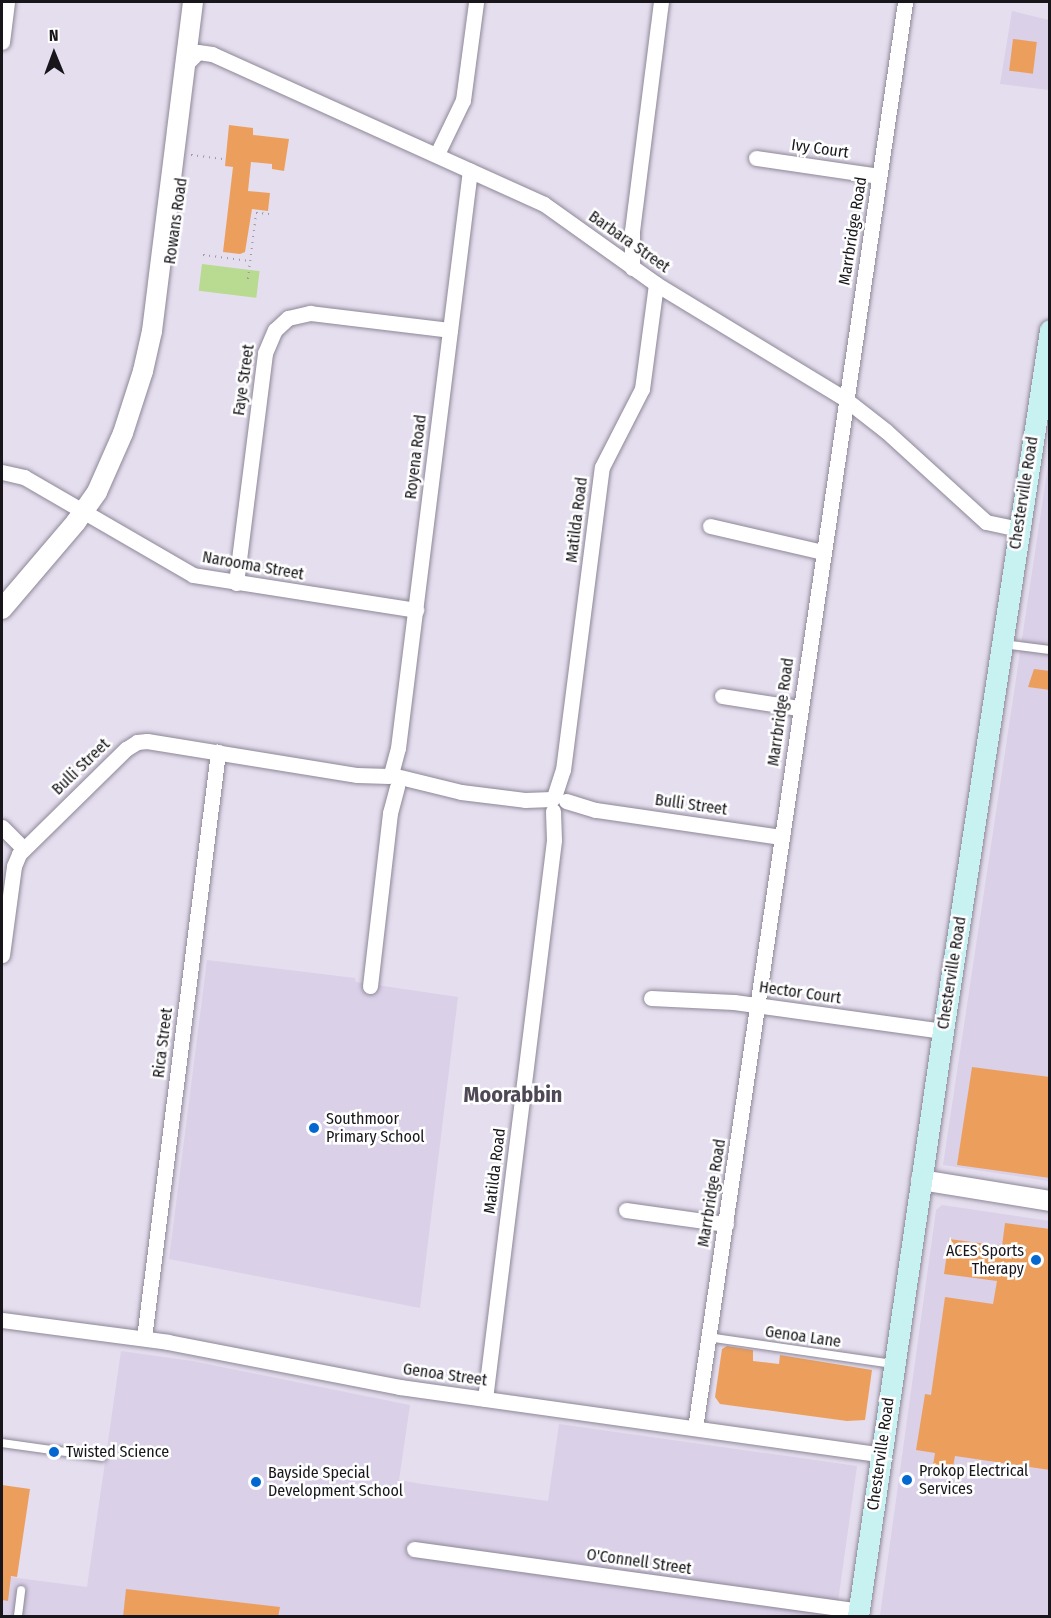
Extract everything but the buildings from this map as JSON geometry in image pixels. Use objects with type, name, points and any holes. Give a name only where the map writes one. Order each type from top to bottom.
[{"type":"main road","name":"Chesterville Road","points":[[859,1614],[943,1031],[1050,330]]},
{"type":"street","name":"Rowans Road","points":[[173,208],[185,154],[192,59],[193,2]]},
{"type":"street","name":"Rowans Road","points":[[2,609],[84,511],[101,484],[123,433],[149,346],[173,208],[192,59],[205,2]]},
{"type":"street","points":[[437,154],[463,100],[476,2]]},
{"type":"street","points":[[632,268],[632,231],[661,2]]},
{"type":"street","name":"Marrbridge Road","points":[[695,1428],[758,1006],[799,708],[905,2]]},
{"type":"street","points":[[2,42],[4,10]]},
{"type":"street","name":"Barbara Street","points":[[192,59],[223,58],[544,204],[656,284],[845,399],[910,452],[986,522],[1019,529]]},
{"type":"street","name":"Ivy Court","points":[[756,158],[879,176]]},
{"type":"street","name":"Royena Road","points":[[370,986],[470,170]]},
{"type":"street","points":[[592,239],[625,244],[632,231]]},
{"type":"street","name":"Matilda Road","points":[[485,1399],[602,467],[640,395],[656,284]]},
{"type":"street","name":"Faye Street","points":[[236,583],[265,353],[275,330],[288,318],[310,314],[450,330]]},
{"type":"street","name":"Narooma Street","points":[[2,472],[24,477],[193,575],[416,610]]},
{"type":"street","points":[[710,526],[823,552]]},
{"type":"street","points":[[722,696],[799,708]]},
{"type":"street","name":"Bulli Street","points":[[2,955],[14,866],[23,848],[132,744],[147,741],[394,781],[782,837]]},
{"type":"street","name":"Rica Street","points":[[144,1338],[218,752]]},
{"type":"street","points":[[2,827],[23,848]]},
{"type":"street","name":"Hector Court","points":[[651,998],[758,1006],[943,1031]]},
{"type":"street","points":[[921,1180],[1050,1201]]},
{"type":"street","points":[[626,1210],[726,1224]]},
{"type":"street","name":"Genoa Street","points":[[3,1319],[144,1338],[400,1387],[881,1455]]},
{"type":"street","name":"O'Connell Street","points":[[414,1549],[859,1614]]},
{"type":"lane","points":[[1001,644],[1050,650]]},
{"type":"lane","name":"Genoa Lane","points":[[708,1337],[894,1364]]},
{"type":"lane","points":[[2,1443],[102,1457]]},
{"type":"lane","points":[[18,1617],[21,1590]]},
{"type":"path","points":[[185,154],[225,159]]},
{"type":"path","points":[[248,279],[256,213],[268,214]]},
{"type":"path","points":[[250,223],[255,223]]},
{"type":"path","points":[[203,255],[250,261]]},
{"type":"shaded area","points":[[1012,11],[1049,20],[1049,90],[1000,84]]},
{"type":"shaded area","points":[[1049,459],[1049,1181],[943,1165]]},
{"type":"shaded area","name":"Southmoor Primary School","points":[[207,960],[355,978],[356,982],[458,997],[420,1308],[169,1259]]},
{"type":"shaded area","points":[[942,1205],[1049,1221],[1049,1616],[880,1616],[936,1210]]},
{"type":"shaded area","points":[[121,1351],[192,1361],[410,1405],[399,1480],[422,1484],[548,1501],[559,1424],[857,1466],[836,1616],[2,1616],[2,1576],[87,1587]]},
{"type":"green space","points":[[202,264],[260,271],[256,298],[199,291]]},
{"type":"place","name":"Southmoor Primary School","points":[[314,1128]]},
{"type":"place","name":"ACES Sports Therapy","points":[[1036,1260]]},
{"type":"place","name":"Twisted Science","points":[[54,1452]]},
{"type":"place","name":"Prokop Electrical Services","points":[[907,1480]]},
{"type":"place","name":"Bayside Special Development School","points":[[256,1482]]},
{"type":"district","name":"Moorabbin","points":[[513,1095]]}]
